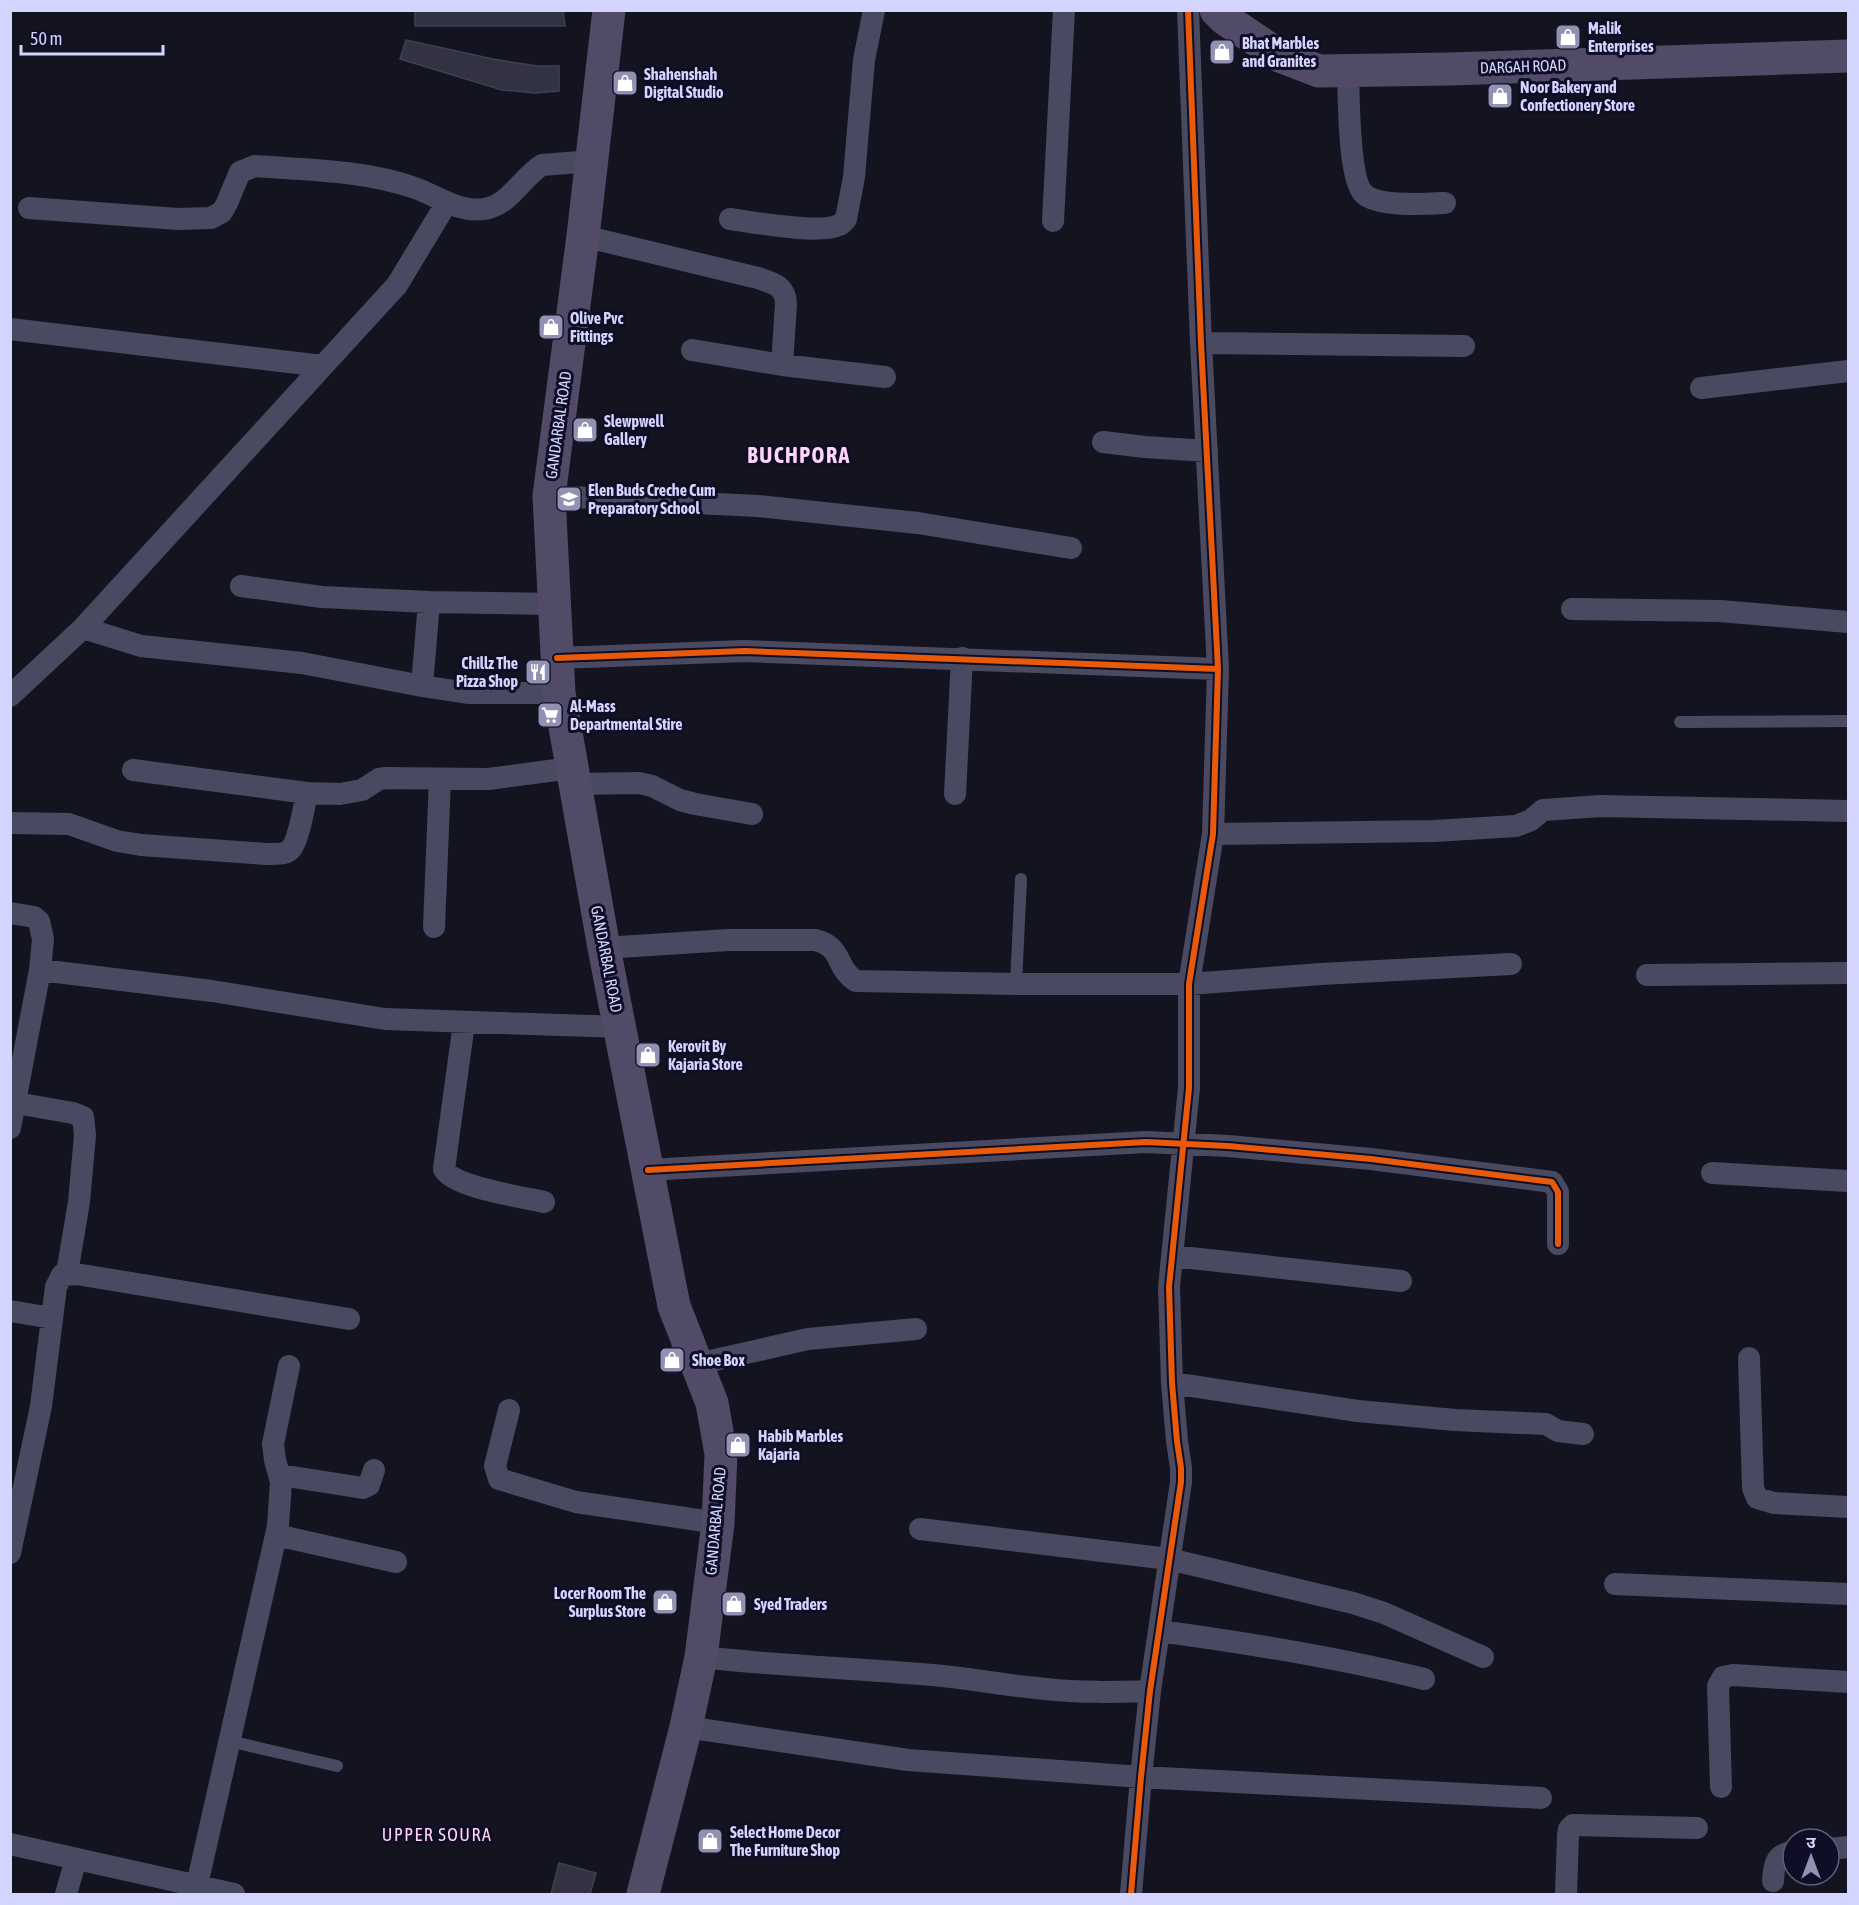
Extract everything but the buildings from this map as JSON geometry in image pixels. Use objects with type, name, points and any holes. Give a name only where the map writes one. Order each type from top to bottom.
[{"type":"main road","name":"GANDARBAL ROAD","points":[[609,10],[583,236],[549,496],[559,693],[604,948],[674,1306],[712,1403],[721,1454],[718,1523],[700,1657],[686,1727],[643,1894]]},
{"type":"main road","name":"DARGAH ROAD","points":[[1216,10],[1225,19],[1280,56],[1319,71],[1848,56]]},
{"type":"street","points":[[730,219],[801,228],[825,228],[838,225],[846,219],[854,177],[864,60],[874,10]]},
{"type":"street","points":[[1053,221],[1065,10]]},
{"type":"street","points":[[1131,1894],[1150,1691],[1181,1482],[1169,1318],[1172,1256],[1184,1144],[1190,1050],[1189,984],[1213,834],[1218,669],[1188,10]]},
{"type":"street","points":[[1348,71],[1353,168],[1358,186],[1365,195],[1379,200],[1424,204],[1445,203]]},
{"type":"street","points":[[30,208],[178,219],[211,218],[222,212],[240,172],[255,166],[384,179],[416,188],[446,204],[469,210],[485,209],[502,203],[542,165],[592,161]]},
{"type":"street","points":[[10,696],[83,628],[397,285],[446,204]]},
{"type":"street","points":[[583,236],[758,278],[781,288],[786,296],[782,366]]},
{"type":"street","points":[[10,329],[323,366]]},
{"type":"street","points":[[1202,343],[1464,346]]},
{"type":"street","points":[[692,350],[782,366],[885,377]]},
{"type":"street","points":[[1701,388],[1848,371]]},
{"type":"street","points":[[1103,442],[1207,451]]},
{"type":"street","points":[[549,496],[758,506],[918,523],[1071,548]]},
{"type":"street","points":[[241,586],[322,597],[553,604]]},
{"type":"street","points":[[422,686],[429,602]]},
{"type":"street","points":[[1572,609],[1720,611],[1848,622]]},
{"type":"street","points":[[83,628],[141,646],[302,663],[468,693],[559,693]]},
{"type":"street","points":[[557,658],[745,651],[1218,669]]},
{"type":"street","points":[[955,794],[962,658]]},
{"type":"street","points":[[133,770],[307,793],[352,793],[362,790],[378,779],[386,778],[489,779],[573,776],[652,786],[680,800],[752,814]]},
{"type":"street","points":[[434,927],[440,779]]},
{"type":"street","points":[[10,824],[69,824],[117,841],[141,845],[266,854],[284,853],[295,841],[307,793]]},
{"type":"street","points":[[1213,834],[1434,831],[1516,826],[1531,820],[1543,810],[1601,806],[1848,811]]},
{"type":"street","points":[[10,913],[34,917],[39,921],[43,939],[40,970],[10,1128]]},
{"type":"street","points":[[604,948],[737,940],[815,940],[825,942],[834,948],[847,975],[856,981],[1016,984],[1189,984],[1511,964]]},
{"type":"street","points":[[40,970],[212,991],[385,1019],[621,1027]]},
{"type":"street","points":[[1647,975],[1848,973]]},
{"type":"street","points":[[464,1023],[444,1168],[447,1175],[472,1186],[544,1202]]},
{"type":"street","points":[[16,1102],[83,1117],[85,1135],[79,1202],[67,1273]]},
{"type":"street","points":[[648,1170],[1146,1142],[1371,1159],[1552,1182],[1558,1192],[1558,1244]]},
{"type":"street","points":[[1712,1173],[1848,1181]]},
{"type":"street","points":[[1172,1256],[1401,1281]]},
{"type":"street","points":[[10,1553],[18,1479],[41,1406],[58,1279],[62,1275],[67,1273],[349,1319]]},
{"type":"street","points":[[10,1311],[52,1318]]},
{"type":"street","points":[[697,1364],[808,1339],[916,1329]]},
{"type":"street","points":[[1749,1358],[1753,1488],[1756,1498],[1774,1503],[1848,1507]]},
{"type":"street","points":[[196,1891],[276,1535],[281,1498],[280,1475],[273,1444],[288,1366]]},
{"type":"street","points":[[1172,1383],[1358,1411],[1455,1420],[1546,1424],[1558,1431],[1583,1434]]},
{"type":"street","points":[[509,1410],[495,1466],[500,1479],[576,1502],[718,1523]]},
{"type":"street","points":[[280,1475],[363,1488],[369,1485],[374,1470]]},
{"type":"street","points":[[920,1529],[1170,1559],[1353,1602],[1384,1613],[1483,1657]]},
{"type":"street","points":[[276,1535],[396,1562]]},
{"type":"street","points":[[1615,1584],[1848,1594]]},
{"type":"street","points":[[1159,1631],[1263,1645],[1424,1679]]},
{"type":"street","points":[[700,1657],[767,1664],[855,1668],[947,1676],[1091,1693],[1150,1691]]},
{"type":"street","points":[[1721,1787],[1719,1686],[1723,1677],[1848,1682]]},
{"type":"street","points":[[686,1727],[908,1760],[1141,1777],[1540,1798]]},
{"type":"street","points":[[1566,1894],[1568,1834],[1569,1828],[1573,1825],[1697,1828]]},
{"type":"street","points":[[10,1844],[196,1891],[234,1894]]},
{"type":"street","points":[[1773,1881],[1776,1859],[1781,1855]]},
{"type":"street","points":[[66,1894],[76,1859]]},
{"type":"lane","points":[[1680,723],[1848,721]]},
{"type":"lane","points":[[1016,984],[1022,879]]},
{"type":"lane","points":[[230,1741],[337,1766]]},
{"type":"cycle path","points":[[1131,1894],[1150,1691],[1181,1482],[1172,1383],[1169,1287],[1189,1088],[1189,984],[1213,834],[1218,669],[1201,343],[1188,10]]},
{"type":"cycle path","points":[[557,658],[745,651],[1218,669]]},
{"type":"cycle path","points":[[648,1170],[1146,1142],[1228,1146],[1371,1159],[1552,1182],[1558,1192],[1558,1244]]},
{"type":"place","name":"Malik Enterprises","points":[[1568,37]]},
{"type":"place","name":"Bhat Marbles and Granites","points":[[1222,52]]},
{"type":"place","name":"Shahenshah Digital Studio","points":[[625,83]]},
{"type":"place","name":"Noor Bakery and Confectionery Store","points":[[1500,96]]},
{"type":"place","name":"Olive Pvc Fittings","points":[[551,327]]},
{"type":"place","name":"Slewpwell Gallery","points":[[585,430]]},
{"type":"place","name":"Elen Buds Creche Cum Preparatory School","points":[[569,499]]},
{"type":"place","name":"Chillz The Pizza Shop","points":[[538,672]]},
{"type":"place","name":"Al-Mass Departmental Stire","points":[[550,715]]},
{"type":"place","name":"Kerovit By Kajaria Store","points":[[648,1055]]},
{"type":"place","name":"Shoe Box","points":[[672,1360]]},
{"type":"place","name":"Habib Marbles Kajaria","points":[[738,1445]]},
{"type":"place","name":"Locer Room The Surplus Store","points":[[665,1602]]},
{"type":"place","name":"Syed Traders","points":[[734,1604]]},
{"type":"place","name":"Select Home Decor The Furniture Shop","points":[[710,1841]]},
{"type":"district","name":"BUCHPORA","points":[[799,455]]},
{"type":"district","name":"UPPER SOURA","points":[[437,1835]]}]
